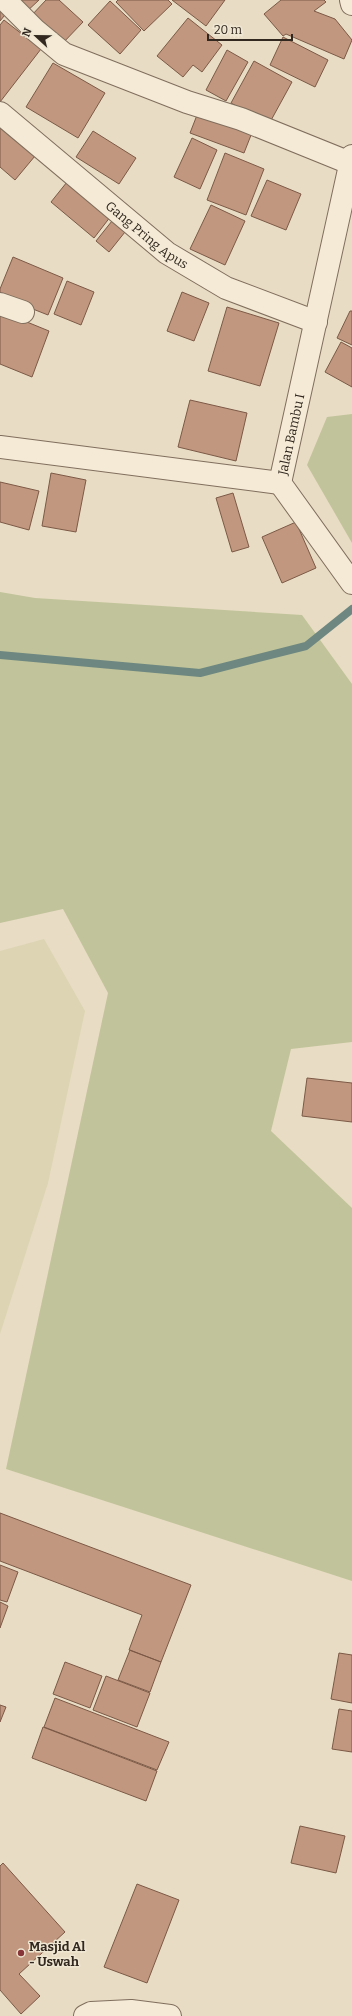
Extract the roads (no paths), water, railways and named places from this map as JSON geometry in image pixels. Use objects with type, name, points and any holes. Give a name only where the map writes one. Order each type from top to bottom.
[{"type":"street","points":[[5,0],[34,30],[64,54],[187,102],[241,119],[351,160]]},
{"type":"street","points":[[351,0],[352,4]]},
{"type":"street","name":"Gang Pring Apus","points":[[0,113],[167,254],[226,288],[316,322]]},
{"type":"street","name":"Jalan Bambu I","points":[[0,447],[280,483],[351,160]]},
{"type":"street","points":[[0,304],[22,312]]},
{"type":"street","points":[[280,483],[352,583]]},
{"type":"street","points":[[85,2016],[91,2013],[131,2011],[170,2016]]},
{"type":"waterway","points":[[0,655],[200,673],[306,646],[352,609]]},
{"type":"place","name":"Masjid Al - Uswah","points":[[21,1953]]}]
